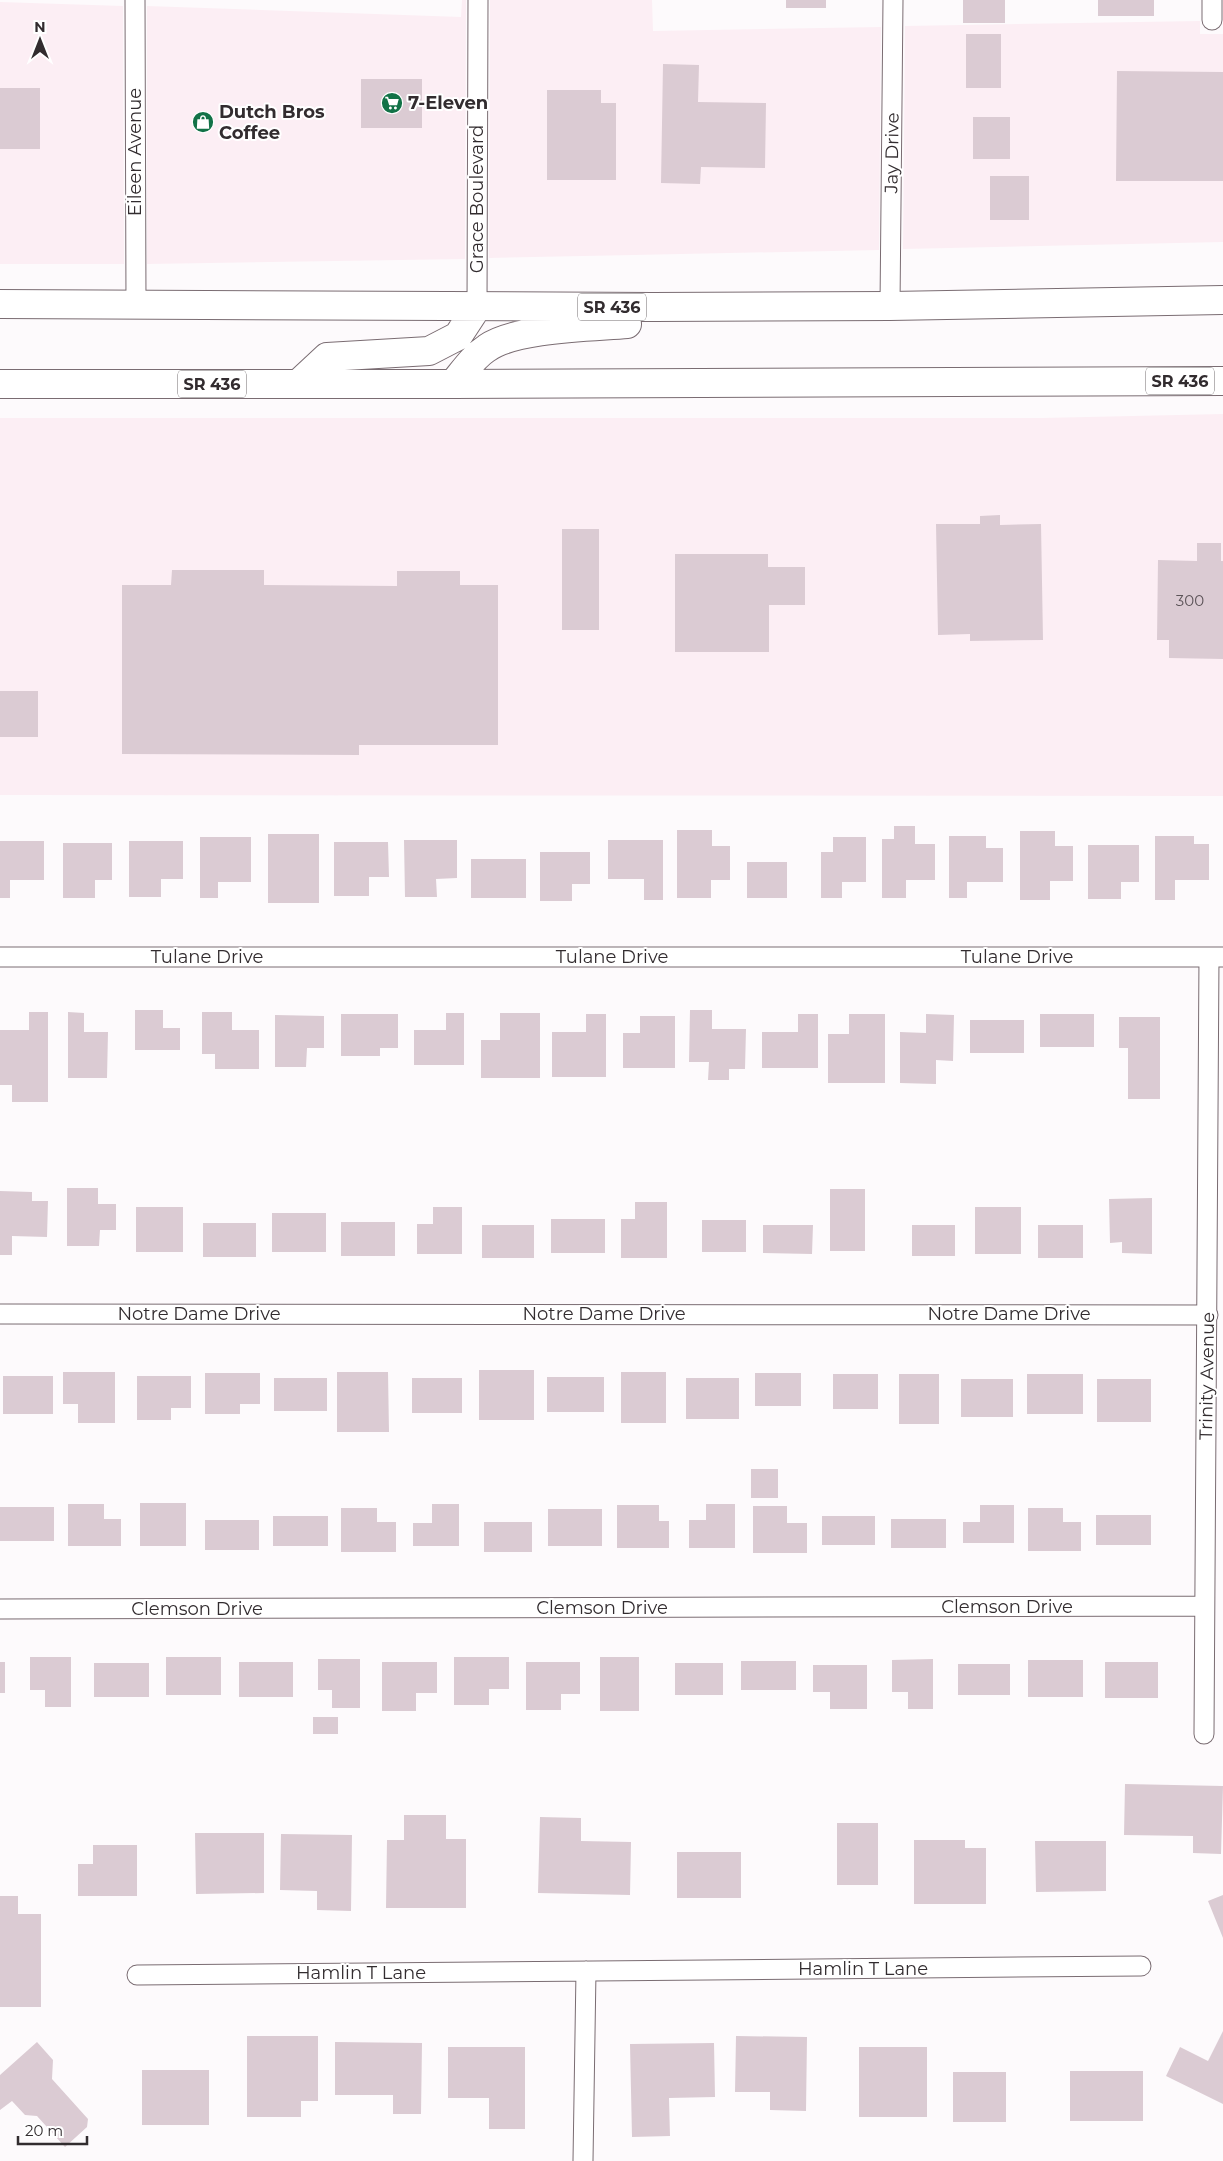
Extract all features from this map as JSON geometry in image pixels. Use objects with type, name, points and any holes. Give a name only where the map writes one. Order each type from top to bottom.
[{"type":"main road","name":"SR 436","points":[[0,304],[743,307],[1223,300]]},
{"type":"main road","points":[[298,384],[326,357],[430,351],[458,336],[476,307]]},
{"type":"main road","points":[[453,384],[472,360],[489,346],[508,338],[544,330],[656,321],[743,307]]},
{"type":"main road","name":"SR 436","points":[[0,384],[1223,381]]},
{"type":"street","name":"Eileen Avenue","points":[[135,0],[136,304]]},
{"type":"street","name":"Grace Boulevard","points":[[476,307],[478,0]]},
{"type":"street","name":"Jay Drive","points":[[890,306],[893,0]]},
{"type":"street","points":[[1212,0],[1212,20]]},
{"type":"street","name":"Tulane Drive","points":[[0,957],[1216,957]]},
{"type":"street","name":"Trinity Avenue","points":[[1204,1734],[1208,1315],[1216,957]]},
{"type":"street","name":"Notre Dame Drive","points":[[0,1314],[1208,1315]]},
{"type":"street","name":"Clemson Drive","points":[[0,1609],[1204,1606]]},
{"type":"street","name":"Hamlin T Lane","points":[[137,1975],[1141,1966]]},
{"type":"street","points":[[583,2161],[586,1971]]},
{"type":"shaded area","points":[[462,0],[466,0],[465,259],[147,264],[147,6],[461,17]]},
{"type":"shaded area","points":[[490,0],[652,0],[653,31],[881,27],[879,250],[489,258]]},
{"type":"shaded area","points":[[0,2],[123,6],[124,264],[0,264]]},
{"type":"shaded area","points":[[1200,21],[1200,34],[1223,34],[1223,242],[903,249],[905,26]]},
{"type":"shaded area","points":[[1223,414],[1223,796],[0,795],[0,418],[1042,418]]},
{"type":"building","points":[[786,0],[826,0],[826,8],[786,8]]},
{"type":"building","points":[[963,0],[1005,0],[1005,23],[963,23]]},
{"type":"building","points":[[1098,0],[1154,0],[1154,16],[1098,16]]},
{"type":"building","points":[[966,34],[1001,34],[1001,88],[966,88]]},
{"type":"building","points":[[663,64],[699,65],[698,102],[766,103],[765,168],[701,167],[700,184],[661,183]]},
{"type":"building","points":[[1117,71],[1223,72],[1223,181],[1116,181]]},
{"type":"building","name":"7-Eleven","points":[[361,79],[422,79],[422,128],[361,128]]},
{"type":"building","points":[[0,88],[40,88],[40,149],[0,149]]},
{"type":"building","points":[[547,90],[601,90],[601,103],[616,103],[616,180],[547,180]]},
{"type":"building","points":[[973,117],[1010,117],[1010,159],[973,159]]},
{"type":"building","points":[[990,176],[1029,176],[1029,220],[990,220]]},
{"type":"building","points":[[1000,515],[1000,525],[1041,524],[1043,640],[970,641],[970,634],[938,635],[936,524],[980,524],[980,516]]},
{"type":"building","points":[[562,529],[599,529],[599,630],[562,630]]},
{"type":"building","points":[[1197,543],[1221,543],[1221,561],[1223,561],[1223,659],[1169,658],[1169,640],[1157,640],[1158,560],[1197,561]]},
{"type":"building","points":[[675,554],[768,554],[768,567],[805,567],[805,605],[769,605],[769,652],[675,652]]},
{"type":"building","points":[[172,570],[264,570],[264,585],[397,586],[397,571],[460,571],[460,585],[498,585],[498,745],[359,745],[359,755],[122,754],[122,585],[171,585]]},
{"type":"building","points":[[0,691],[38,691],[38,737],[0,737]]},
{"type":"building","points":[[894,826],[915,826],[915,844],[935,844],[935,880],[906,880],[906,898],[882,898],[882,839],[894,839]]},
{"type":"building","points":[[677,830],[712,830],[712,846],[730,846],[730,880],[711,880],[711,898],[677,898]]},
{"type":"building","points":[[1020,831],[1055,831],[1055,846],[1073,846],[1073,881],[1050,881],[1050,900],[1020,900]]},
{"type":"building","points":[[268,834],[319,834],[319,903],[268,903]]},
{"type":"building","points":[[949,836],[986,836],[986,848],[1003,848],[1003,882],[967,882],[967,898],[949,898]]},
{"type":"building","points":[[1155,836],[1194,836],[1194,844],[1209,844],[1209,880],[1175,880],[1175,900],[1155,900]]},
{"type":"building","points":[[200,837],[251,837],[251,882],[218,882],[218,898],[200,898]]},
{"type":"building","points":[[833,837],[866,837],[866,882],[842,882],[842,898],[821,898],[821,852],[833,852]]},
{"type":"building","points":[[404,840],[457,840],[457,878],[436,879],[437,897],[405,897]]},
{"type":"building","points":[[608,840],[663,840],[663,900],[644,900],[644,879],[608,879]]},
{"type":"building","points":[[0,841],[44,841],[44,880],[10,880],[10,898],[0,898]]},
{"type":"building","points":[[129,841],[183,841],[183,879],[161,879],[161,897],[129,897]]},
{"type":"building","points":[[334,842],[388,842],[389,877],[369,877],[369,896],[334,896]]},
{"type":"building","points":[[63,843],[112,843],[112,880],[95,880],[95,898],[63,898]]},
{"type":"building","points":[[1088,845],[1139,845],[1139,882],[1121,882],[1121,899],[1088,899]]},
{"type":"building","points":[[540,852],[590,852],[590,884],[572,884],[572,901],[540,901]]},
{"type":"building","points":[[471,859],[526,859],[526,898],[471,898]]},
{"type":"building","points":[[747,862],[787,862],[787,898],[747,898]]},
{"type":"building","points":[[135,1010],[163,1010],[163,1028],[180,1028],[180,1050],[135,1050]]},
{"type":"building","points":[[690,1010],[712,1010],[712,1029],[746,1029],[745,1069],[729,1069],[729,1080],[708,1080],[709,1062],[689,1062]]},
{"type":"building","points":[[29,1012],[48,1012],[48,1102],[12,1102],[12,1085],[0,1085],[0,1030],[29,1030]]},
{"type":"building","points":[[68,1012],[84,1013],[84,1032],[108,1032],[107,1078],[68,1078]]},
{"type":"building","points":[[202,1012],[232,1012],[232,1030],[259,1030],[259,1069],[215,1069],[215,1054],[202,1054]]},
{"type":"building","points":[[446,1013],[464,1013],[464,1065],[414,1065],[414,1030],[446,1030]]},
{"type":"building","points":[[500,1013],[540,1013],[540,1078],[481,1078],[481,1040],[500,1040]]},
{"type":"building","points":[[341,1014],[398,1014],[398,1048],[380,1048],[380,1056],[341,1056]]},
{"type":"building","points":[[586,1014],[606,1014],[606,1077],[552,1077],[552,1032],[586,1032]]},
{"type":"building","points":[[798,1014],[818,1014],[818,1068],[762,1068],[762,1032],[798,1032]]},
{"type":"building","points":[[849,1014],[885,1014],[885,1083],[828,1083],[828,1034],[849,1034]]},
{"type":"building","points":[[926,1014],[954,1015],[953,1061],[936,1060],[936,1084],[900,1083],[900,1032],[926,1033]]},
{"type":"building","points":[[1040,1014],[1094,1014],[1094,1047],[1040,1047]]},
{"type":"building","points":[[275,1015],[324,1016],[324,1048],[307,1048],[306,1067],[275,1067]]},
{"type":"building","points":[[640,1016],[675,1016],[675,1068],[623,1068],[623,1033],[640,1033]]},
{"type":"building","points":[[1119,1017],[1160,1017],[1160,1099],[1128,1099],[1128,1048],[1119,1048]]},
{"type":"building","points":[[970,1020],[1024,1020],[1024,1053],[970,1053]]},
{"type":"building","points":[[67,1188],[98,1188],[98,1204],[116,1204],[116,1230],[100,1230],[99,1246],[67,1246]]},
{"type":"building","points":[[830,1189],[865,1189],[865,1251],[830,1251]]},
{"type":"building","points":[[0,1191],[32,1192],[32,1201],[48,1201],[47,1237],[12,1236],[12,1255],[0,1255]]},
{"type":"building","points":[[1152,1198],[1152,1254],[1122,1253],[1122,1242],[1110,1243],[1109,1199]]},
{"type":"building","points":[[635,1202],[667,1202],[667,1258],[621,1258],[621,1219],[635,1219]]},
{"type":"building","points":[[136,1207],[183,1207],[183,1252],[136,1252]]},
{"type":"building","points":[[433,1207],[462,1207],[462,1254],[417,1254],[417,1224],[433,1224]]},
{"type":"building","points":[[975,1207],[1021,1207],[1021,1254],[975,1254]]},
{"type":"building","points":[[272,1213],[326,1213],[326,1252],[272,1252]]},
{"type":"building","points":[[551,1219],[605,1219],[605,1253],[551,1253]]},
{"type":"building","points":[[702,1220],[746,1220],[746,1252],[702,1252]]},
{"type":"building","points":[[341,1222],[395,1222],[395,1256],[341,1256]]},
{"type":"building","points":[[203,1223],[256,1223],[256,1257],[203,1257]]},
{"type":"building","points":[[482,1225],[534,1225],[534,1258],[482,1258]]},
{"type":"building","points":[[763,1225],[813,1225],[812,1254],[763,1253]]},
{"type":"building","points":[[912,1225],[955,1225],[955,1256],[912,1256]]},
{"type":"building","points":[[1038,1225],[1083,1225],[1083,1258],[1038,1258]]},
{"type":"building","points":[[479,1370],[534,1370],[534,1420],[479,1420]]},
{"type":"building","points":[[63,1372],[115,1372],[115,1423],[78,1423],[78,1404],[63,1404]]},
{"type":"building","points":[[337,1372],[388,1372],[389,1432],[337,1432]]},
{"type":"building","points":[[621,1372],[666,1372],[666,1423],[621,1423]]},
{"type":"building","points":[[205,1373],[260,1373],[260,1404],[240,1404],[240,1414],[205,1414]]},
{"type":"building","points":[[755,1373],[801,1373],[801,1406],[755,1406]]},
{"type":"building","points":[[833,1374],[878,1374],[878,1409],[833,1409]]},
{"type":"building","points":[[899,1374],[939,1374],[939,1424],[899,1424]]},
{"type":"building","points":[[1027,1374],[1083,1374],[1083,1414],[1027,1414]]},
{"type":"building","points":[[3,1376],[53,1376],[53,1414],[3,1414]]},
{"type":"building","points":[[137,1376],[191,1376],[191,1408],[171,1408],[171,1420],[137,1420]]},
{"type":"building","points":[[547,1377],[604,1377],[604,1412],[547,1412]]},
{"type":"building","points":[[274,1378],[327,1378],[327,1411],[274,1411]]},
{"type":"building","points":[[412,1378],[462,1378],[462,1413],[412,1413]]},
{"type":"building","points":[[686,1378],[739,1378],[739,1419],[686,1419]]},
{"type":"building","points":[[961,1379],[1013,1379],[1013,1417],[961,1417]]},
{"type":"building","points":[[1097,1379],[1151,1379],[1151,1422],[1097,1422]]},
{"type":"building","points":[[751,1469],[778,1469],[778,1498],[751,1498]]},
{"type":"building","points":[[140,1503],[186,1503],[186,1546],[140,1546]]},
{"type":"building","points":[[68,1504],[104,1504],[104,1519],[121,1519],[121,1546],[68,1546]]},
{"type":"building","points":[[432,1504],[459,1504],[459,1546],[413,1546],[413,1523],[432,1523]]},
{"type":"building","points":[[706,1504],[735,1504],[735,1548],[689,1548],[689,1520],[706,1520]]},
{"type":"building","points":[[617,1505],[659,1505],[659,1521],[669,1521],[669,1548],[617,1548]]},
{"type":"building","points":[[980,1505],[1014,1505],[1014,1543],[963,1543],[963,1522],[980,1522]]},
{"type":"building","points":[[753,1506],[787,1506],[787,1523],[807,1523],[807,1553],[753,1553]]},
{"type":"building","points":[[0,1507],[54,1507],[54,1541],[0,1541]]},
{"type":"building","points":[[341,1508],[377,1508],[377,1522],[396,1522],[396,1552],[341,1552]]},
{"type":"building","points":[[1028,1508],[1063,1508],[1063,1522],[1081,1522],[1081,1551],[1028,1551]]},
{"type":"building","points":[[548,1509],[602,1509],[602,1546],[548,1546]]},
{"type":"building","points":[[1096,1515],[1151,1515],[1151,1545],[1096,1545]]},
{"type":"building","points":[[273,1516],[328,1516],[328,1546],[273,1546]]},
{"type":"building","points":[[822,1516],[875,1516],[875,1545],[822,1545]]},
{"type":"building","points":[[891,1519],[946,1519],[946,1548],[891,1548]]},
{"type":"building","points":[[205,1520],[259,1520],[259,1550],[205,1550]]},
{"type":"building","points":[[484,1522],[532,1522],[532,1552],[484,1552]]},
{"type":"building","points":[[30,1657],[71,1657],[71,1707],[45,1707],[45,1690],[30,1690]]},
{"type":"building","points":[[166,1657],[221,1657],[221,1695],[166,1695]]},
{"type":"building","points":[[454,1657],[509,1657],[509,1689],[489,1689],[489,1705],[454,1705]]},
{"type":"building","points":[[600,1657],[639,1657],[639,1711],[600,1711]]},
{"type":"building","points":[[318,1659],[360,1659],[360,1708],[332,1708],[332,1690],[318,1690]]},
{"type":"building","points":[[933,1659],[933,1709],[908,1709],[908,1692],[892,1692],[892,1660]]},
{"type":"building","points":[[1028,1660],[1083,1660],[1083,1697],[1028,1697]]},
{"type":"building","points":[[741,1661],[796,1661],[796,1690],[741,1690]]},
{"type":"building","points":[[0,1662],[5,1662],[5,1693],[0,1693]]},
{"type":"building","points":[[239,1662],[293,1662],[293,1697],[239,1697]]},
{"type":"building","points":[[382,1662],[437,1662],[437,1693],[416,1693],[416,1711],[382,1711]]},
{"type":"building","points":[[526,1662],[580,1662],[580,1694],[561,1694],[561,1710],[526,1710]]},
{"type":"building","points":[[1105,1662],[1158,1662],[1158,1698],[1105,1698]]},
{"type":"building","points":[[94,1663],[149,1663],[149,1697],[94,1697]]},
{"type":"building","points":[[675,1663],[723,1663],[723,1695],[675,1695]]},
{"type":"building","points":[[958,1664],[1010,1664],[1010,1695],[958,1695]]},
{"type":"building","points":[[813,1665],[867,1665],[867,1709],[830,1709],[830,1692],[813,1692]]},
{"type":"building","points":[[313,1717],[338,1717],[338,1734],[313,1734]]},
{"type":"building","points":[[1125,1784],[1223,1786],[1221,1854],[1193,1853],[1193,1836],[1124,1835]]},
{"type":"building","points":[[404,1815],[446,1815],[446,1839],[466,1839],[466,1908],[386,1908],[387,1840],[404,1840]]},
{"type":"building","points":[[540,1817],[581,1818],[581,1841],[631,1842],[630,1895],[538,1893]]},
{"type":"building","points":[[837,1823],[878,1823],[878,1885],[837,1885]]},
{"type":"building","points":[[195,1833],[264,1833],[264,1893],[196,1894]]},
{"type":"building","points":[[281,1834],[352,1835],[351,1911],[317,1910],[317,1891],[280,1890]]},
{"type":"building","points":[[914,1840],[965,1840],[965,1848],[986,1848],[986,1904],[914,1904]]},
{"type":"building","points":[[1035,1841],[1106,1841],[1106,1891],[1036,1892]]},
{"type":"building","points":[[93,1845],[137,1845],[137,1896],[78,1896],[78,1864],[93,1864]]},
{"type":"building","points":[[677,1852],[741,1852],[741,1898],[677,1898]]},
{"type":"building","points":[[1223,1895],[1223,1938],[1208,1901]]},
{"type":"building","points":[[0,1896],[18,1896],[18,1914],[41,1914],[41,2007],[0,2007]]},
{"type":"building","points":[[1223,2031],[1223,2104],[1166,2076],[1180,2047],[1208,2061]]},
{"type":"building","points":[[247,2036],[318,2036],[318,2101],[301,2101],[301,2117],[247,2117]]},
{"type":"building","points":[[736,2036],[807,2037],[806,2111],[770,2110],[770,2092],[735,2092]]},
{"type":"building","points":[[37,2042],[53,2060],[52,2079],[88,2119],[87,2127],[65,2147],[37,2116],[25,2115],[12,2101],[0,2110],[0,2075]]},
{"type":"building","points":[[335,2042],[422,2043],[421,2114],[393,2114],[393,2095],[335,2095]]},
{"type":"building","points":[[714,2043],[715,2097],[669,2098],[670,2136],[632,2137],[630,2044]]},
{"type":"building","points":[[448,2047],[525,2047],[525,2129],[489,2129],[489,2098],[448,2098]]},
{"type":"building","points":[[859,2047],[927,2047],[927,2117],[859,2117]]},
{"type":"building","points":[[142,2070],[209,2070],[209,2125],[142,2125]]},
{"type":"building","points":[[1070,2071],[1143,2071],[1143,2121],[1070,2121]]},
{"type":"building","points":[[953,2072],[1006,2072],[1006,2122],[953,2122]]},
{"type":"place","name":"7-Eleven","points":[[392,103]]},
{"type":"place","name":"Dutch Bros Coffee","points":[[203,122]]}]
